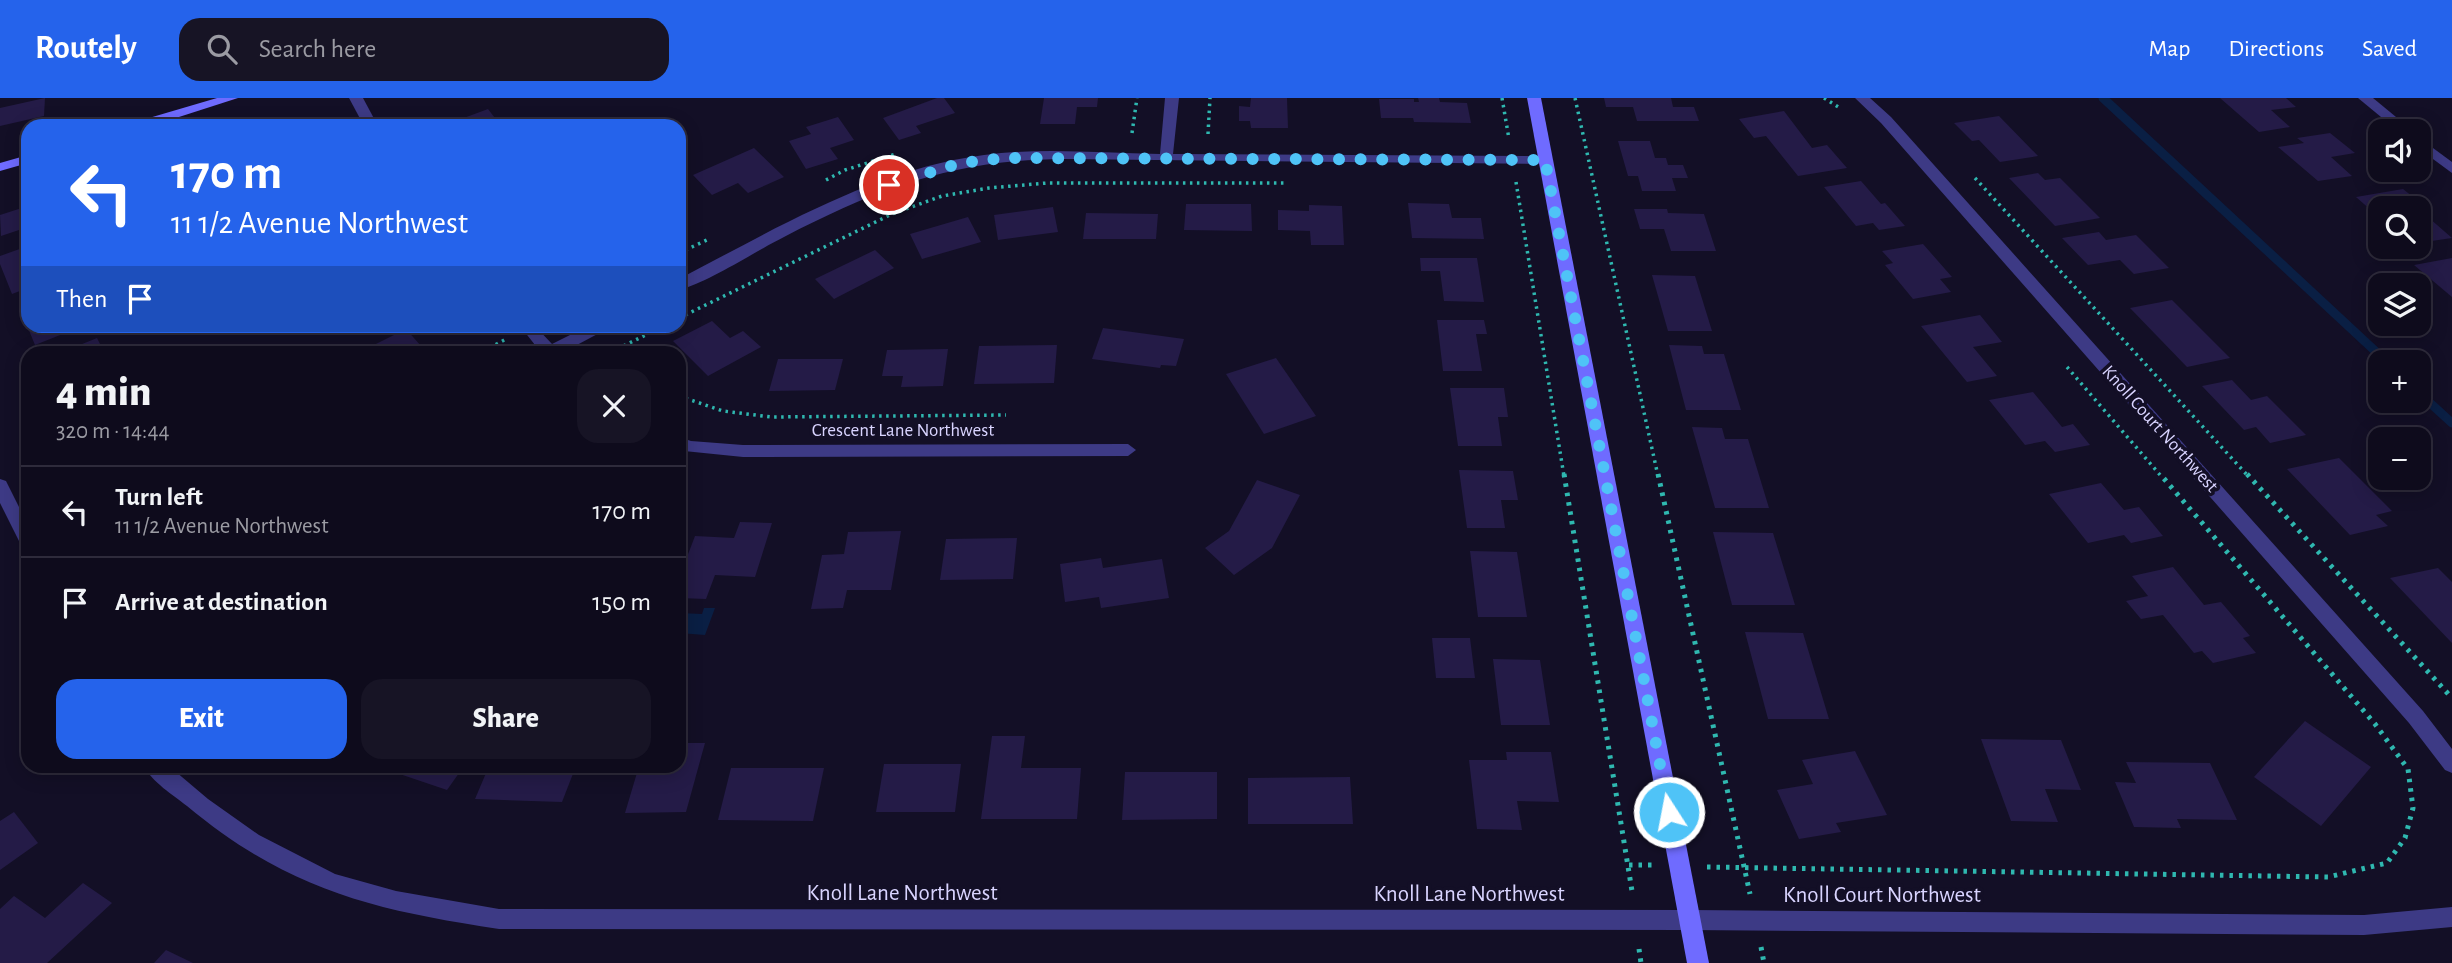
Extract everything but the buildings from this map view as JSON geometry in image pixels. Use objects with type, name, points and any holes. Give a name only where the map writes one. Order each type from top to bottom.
[{"type":"street","points":[[160,119],[231,98]]},
{"type":"street","points":[[356,98],[367,119]]},
{"type":"street","points":[[1166,158],[1172,98]]},
{"type":"street","points":[[1534,98],[1698,963]]},
{"type":"street","name":"Knoll Court Northwest","points":[[1862,98],[1904,140],[2416,717],[2452,764]]},
{"type":"street","points":[[2365,98],[2391,119]]},
{"type":"street","points":[[2431,152],[2452,169]]},
{"type":"street","points":[[686,281],[792,227],[863,195],[915,175],[961,163],[1052,157],[1545,160]]},
{"type":"street","points":[[0,167],[21,161]]},
{"type":"street","points":[[562,346],[587,333]]},
{"type":"street","name":"Crescent Lane Northwest","points":[[686,446],[743,451],[1128,450]]},
{"type":"street","points":[[0,486],[21,528]]},
{"type":"street","name":"Knoll Lane Northwest","points":[[162,773],[195,803],[253,844],[310,872],[360,892],[425,907],[499,919],[1689,920]]},
{"type":"street","name":"Knoll Court Northwest","points":[[1689,920],[2364,925],[2452,917]]},
{"type":"path","points":[[1132,133],[1137,98]]},
{"type":"path","points":[[1208,134],[1210,98]]},
{"type":"path","points":[[1502,98],[1508,136]]},
{"type":"path","points":[[1575,98],[1745,868],[2328,877],[2387,863],[2405,838],[2413,808],[2408,769],[2375,724],[2057,356]]},
{"type":"path","points":[[1824,98],[1845,112]]},
{"type":"path","points":[[1972,175],[2452,698]]},
{"type":"path","points":[[686,315],[892,214],[942,197],[989,188],[1047,183],[1296,183]]},
{"type":"path","points":[[1503,183],[1517,183],[1629,864]]},
{"type":"path","points":[[622,346],[649,333]]},
{"type":"path","points":[[686,400],[737,412],[792,418],[1006,415]]},
{"type":"water","points":[[704,608],[715,608],[705,635],[686,634],[686,613],[702,614]]},
{"type":"waterway","points":[[2103,98],[2374,350]]},
{"type":"waterway","points":[[2431,404],[2452,423]]},
{"type":"route","points":[[889,185],[961,163],[1003,158],[1545,160],[1669,812]]}]
